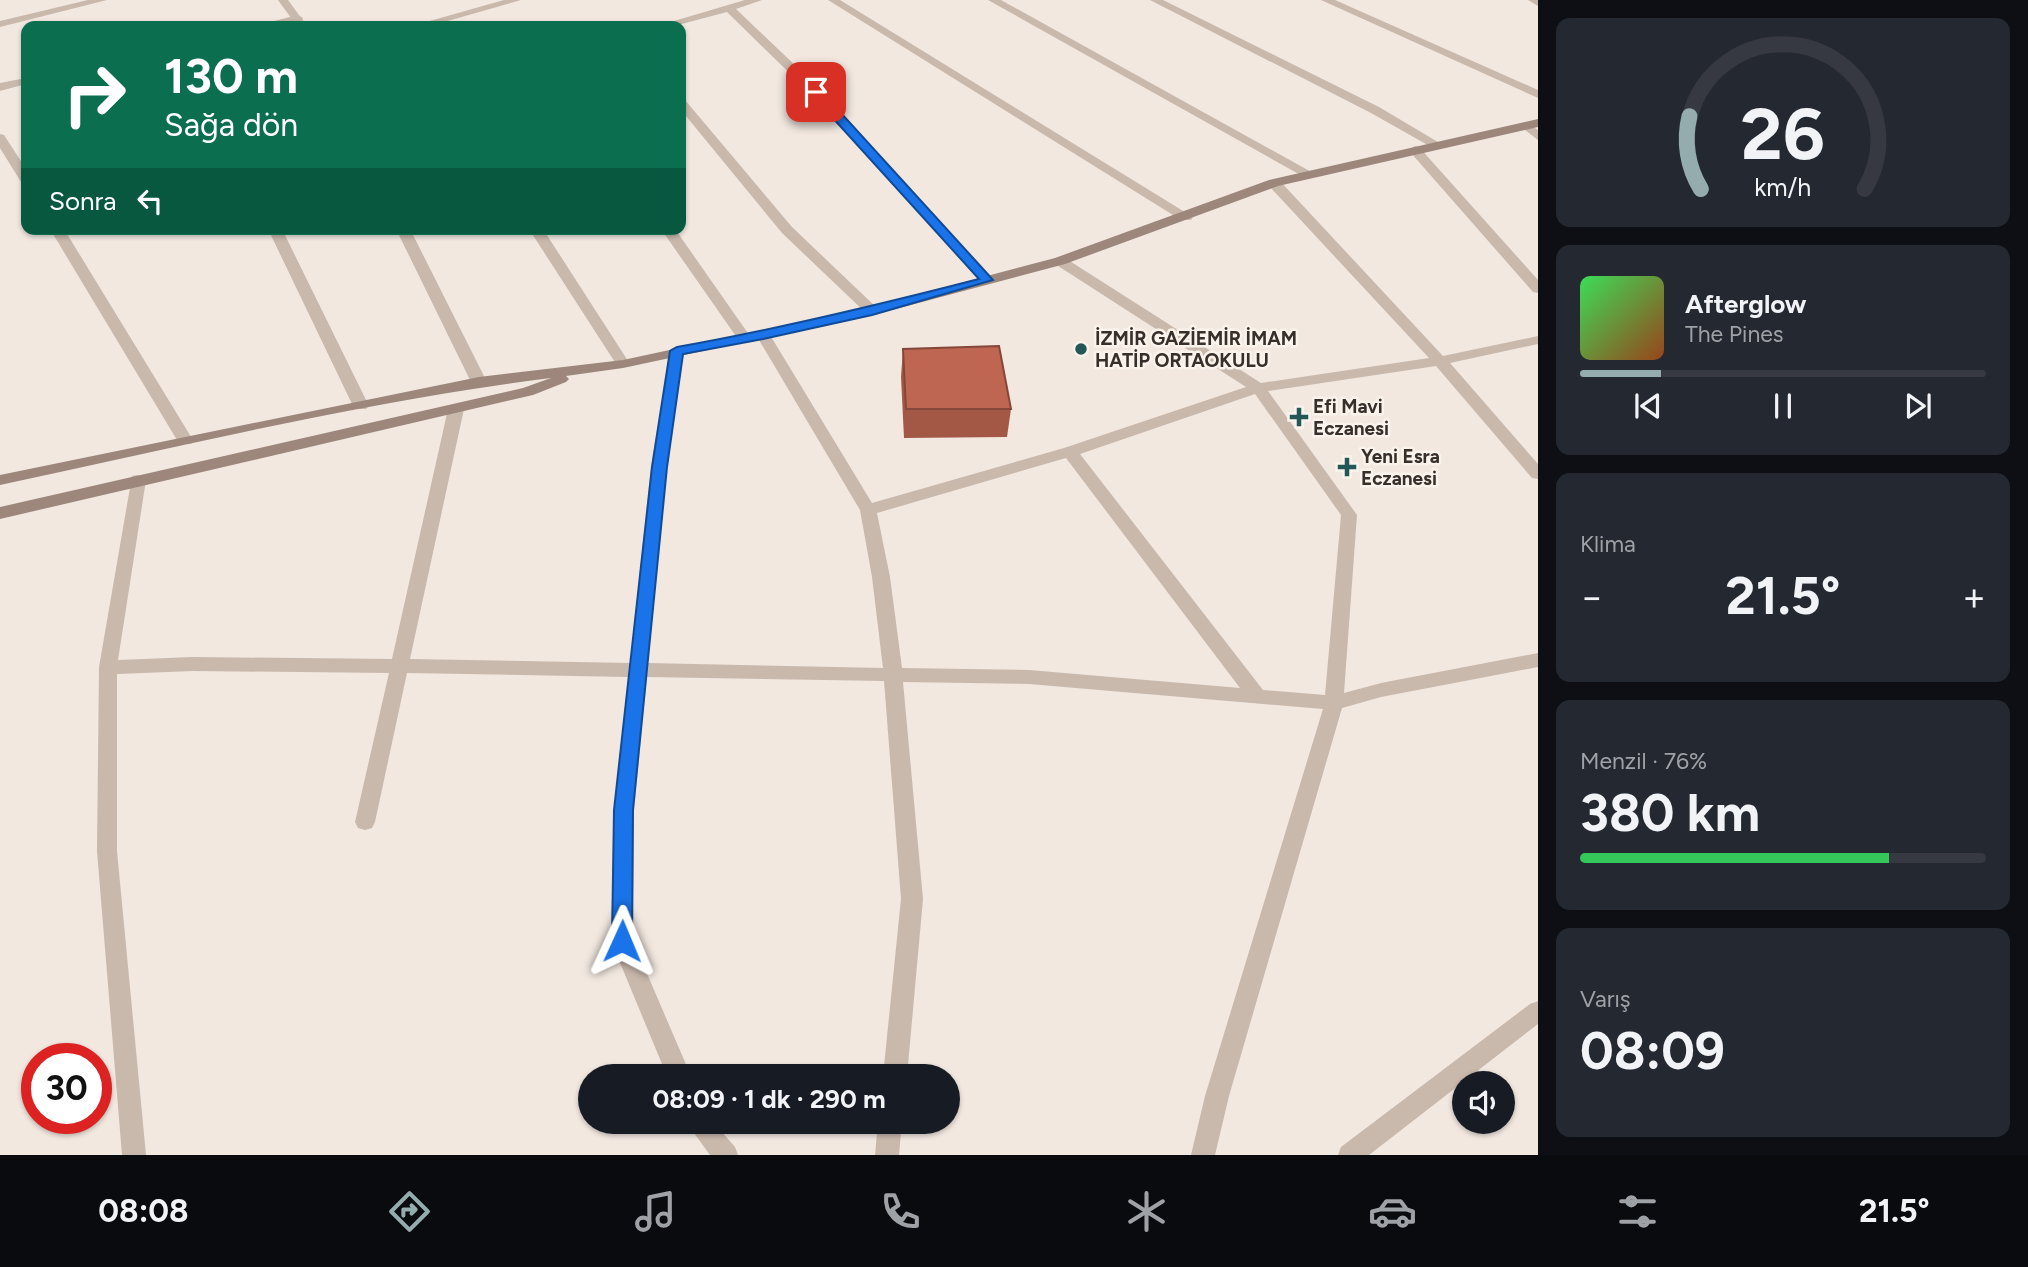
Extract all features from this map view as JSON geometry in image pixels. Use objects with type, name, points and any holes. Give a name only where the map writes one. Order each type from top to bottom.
[{"type":"main road","points":[[0,480],[185,440],[479,382],[623,364],[872,311],[1060,261],[1274,183],[1437,145],[1534,129]]},
{"type":"main road","points":[[0,513],[528,392],[582,370]]},
{"type":"street","points":[[0,24],[102,0]]},
{"type":"street","points":[[283,0],[299,21]]},
{"type":"street","points":[[437,21],[516,0]]},
{"type":"street","points":[[681,21],[757,0]]},
{"type":"street","points":[[833,0],[1186,216]]},
{"type":"street","points":[[993,0],[1308,174]]},
{"type":"street","points":[[1155,0],[1375,110],[1437,145]]},
{"type":"street","points":[[1326,0],[1538,94]]},
{"type":"street","points":[[1533,0],[1538,3]]},
{"type":"street","points":[[729,8],[816,92],[987,280]]},
{"type":"street","points":[[0,87],[21,82]]},
{"type":"street","points":[[686,109],[787,230],[872,311]]},
{"type":"street","points":[[0,138],[4,152],[21,173]]},
{"type":"street","points":[[1415,150],[1538,289]]},
{"type":"street","points":[[1274,183],[1440,361],[1538,474]]},
{"type":"street","points":[[61,235],[185,440]]},
{"type":"street","points":[[278,235],[361,406]]},
{"type":"street","points":[[406,235],[479,382]]},
{"type":"street","points":[[540,235],[623,364]]},
{"type":"street","points":[[673,235],[754,337],[868,510],[881,578],[893,674],[912,899],[896,1064]]},
{"type":"street","points":[[1060,261],[1258,387],[1349,515],[1334,703],[1217,1096],[1203,1155]]},
{"type":"street","points":[[868,510],[1070,452],[1258,387],[1440,361],[1538,340]]},
{"type":"street","points":[[674,1064],[622,941],[624,810],[659,467],[677,351]]},
{"type":"street","points":[[365,822],[456,409]]},
{"type":"street","points":[[1070,452],[1255,695]]},
{"type":"street","points":[[134,1155],[107,851],[108,667],[138,481]]},
{"type":"street","points":[[108,667],[399,666],[1029,677],[1334,703],[1381,690],[1538,660]]},
{"type":"street","points":[[1360,1152],[1538,1011]]},
{"type":"street","points":[[708,1134],[726,1155]]},
{"type":"street","points":[[887,1155],[890,1134]]},
{"type":"building","points":[[999,346],[1011,409],[906,409],[903,349]]},
{"type":"place","name":"İZMİR GAZİEMİR İMAM HATİP ORTAOKULU","points":[[1081,349]]},
{"type":"place","name":"Efi Mavi Eczanesi","points":[[1299,417]]},
{"type":"place","name":"Yeni Esra Eczanesi","points":[[1347,467]]},
{"type":"route","points":[[622,941],[624,810],[659,467],[677,351],[872,311],[987,280],[816,92]]}]
